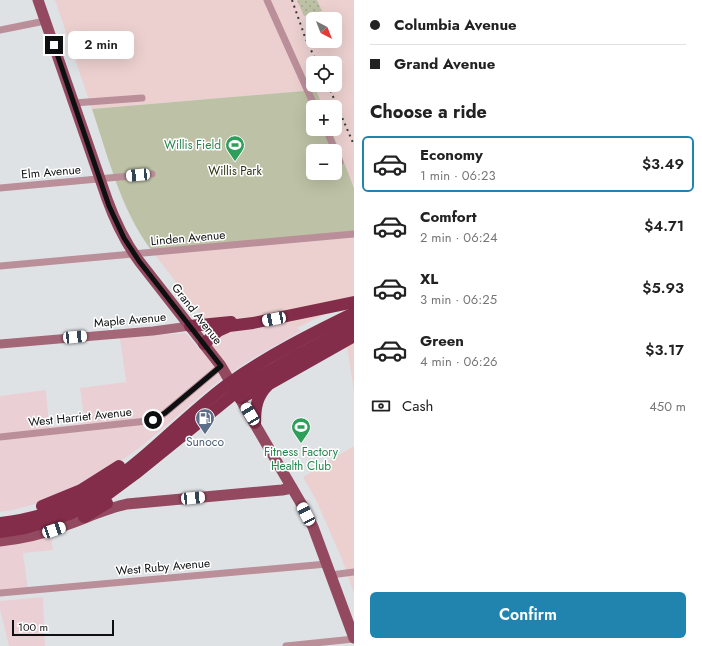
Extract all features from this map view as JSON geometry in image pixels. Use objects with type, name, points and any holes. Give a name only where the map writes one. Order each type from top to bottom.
[{"type":"highway","points":[[204,344],[226,326],[274,319],[354,302]]},
{"type":"highway","points":[[0,532],[49,522],[94,502],[125,482],[231,394],[240,376],[291,346],[354,313]]},
{"type":"highway","points":[[190,326],[209,323],[274,319]]},
{"type":"highway","points":[[0,515],[35,508],[71,494],[100,478],[254,379],[297,354],[354,325]]},
{"type":"highway","points":[[255,423],[255,410],[263,390],[271,383],[354,336]]},
{"type":"highway","points":[[231,394],[271,383]]},
{"type":"highway","points":[[0,523],[27,519],[50,512],[84,498],[105,486],[124,472],[169,434]]},
{"type":"highway","points":[[84,518],[130,487],[182,436]]},
{"type":"main road","name":"Grand Avenue","points":[[38,0],[115,219],[134,254],[221,366],[231,394],[255,423],[310,520],[354,638]]},
{"type":"main road","points":[[0,541],[43,533],[114,507],[133,503],[285,490],[292,488]]},
{"type":"street","points":[[267,0],[313,100]]},
{"type":"street","points":[[0,30],[45,21]]},
{"type":"street","points":[[74,103],[142,98]]},
{"type":"street","name":"Elm Avenue","points":[[0,188],[152,174]]},
{"type":"street","name":"Linden Avenue","points":[[0,266],[354,234]]},
{"type":"street","name":"Maple Avenue","points":[[0,344],[190,326]]},
{"type":"street","name":"West Harriet Avenue","points":[[0,437],[151,421],[162,416],[221,366]]},
{"type":"street","name":"West Ruby Avenue","points":[[0,593],[329,569],[354,572]]},
{"type":"street","points":[[286,646],[354,638]]},
{"type":"shaded area","points":[[55,0],[297,0],[306,16],[306,48],[342,48],[342,12],[319,12],[322,11],[317,0],[354,0],[354,188],[342,157],[342,144],[337,144],[334,136],[342,136],[342,100],[320,100],[317,92],[342,92],[342,56],[306,56],[306,91],[92,109]]},
{"type":"shaded area","points":[[354,236],[354,300],[297,328],[273,322],[208,324],[152,251]]},
{"type":"shaded area","points":[[273,322],[297,328],[301,331],[252,359],[221,379],[143,445],[114,466],[46,501],[0,512],[0,396],[46,390],[49,427],[85,423],[80,388],[126,382],[120,338],[186,333],[199,349],[224,330]]},
{"type":"shaded area","points":[[354,342],[354,392],[347,345]]},
{"type":"shaded area","points":[[354,446],[354,594],[342,559],[316,500],[303,477]]},
{"type":"shaded area","points":[[50,531],[53,550],[23,553],[28,590],[0,593],[0,541]]},
{"type":"shaded area","points":[[43,597],[45,646],[9,646],[0,610],[0,601]]},
{"type":"green space","points":[[297,0],[317,0],[322,11],[306,12],[306,15],[304,16]]},
{"type":"green space","name":"Willis Park","points":[[306,91],[317,92],[320,100],[306,100],[306,136],[334,136],[337,144],[306,144],[306,180],[342,180],[342,157],[354,188],[354,236],[152,251],[132,219],[116,183],[92,109]]},
{"type":"railway","points":[[292,0],[305,37],[314,56]]},
{"type":"railway","points":[[331,92],[354,145]]},
{"type":"place","name":"Willis Field","points":[[235,162]]},
{"type":"place","name":"Sunoco","points":[[205,435]]},
{"type":"place","name":"Fitness Factory Health Club","points":[[301,444]]},
{"type":"route","points":[[54,45],[109,206],[117,225],[139,261],[221,366],[160,417],[153,420]]}]
